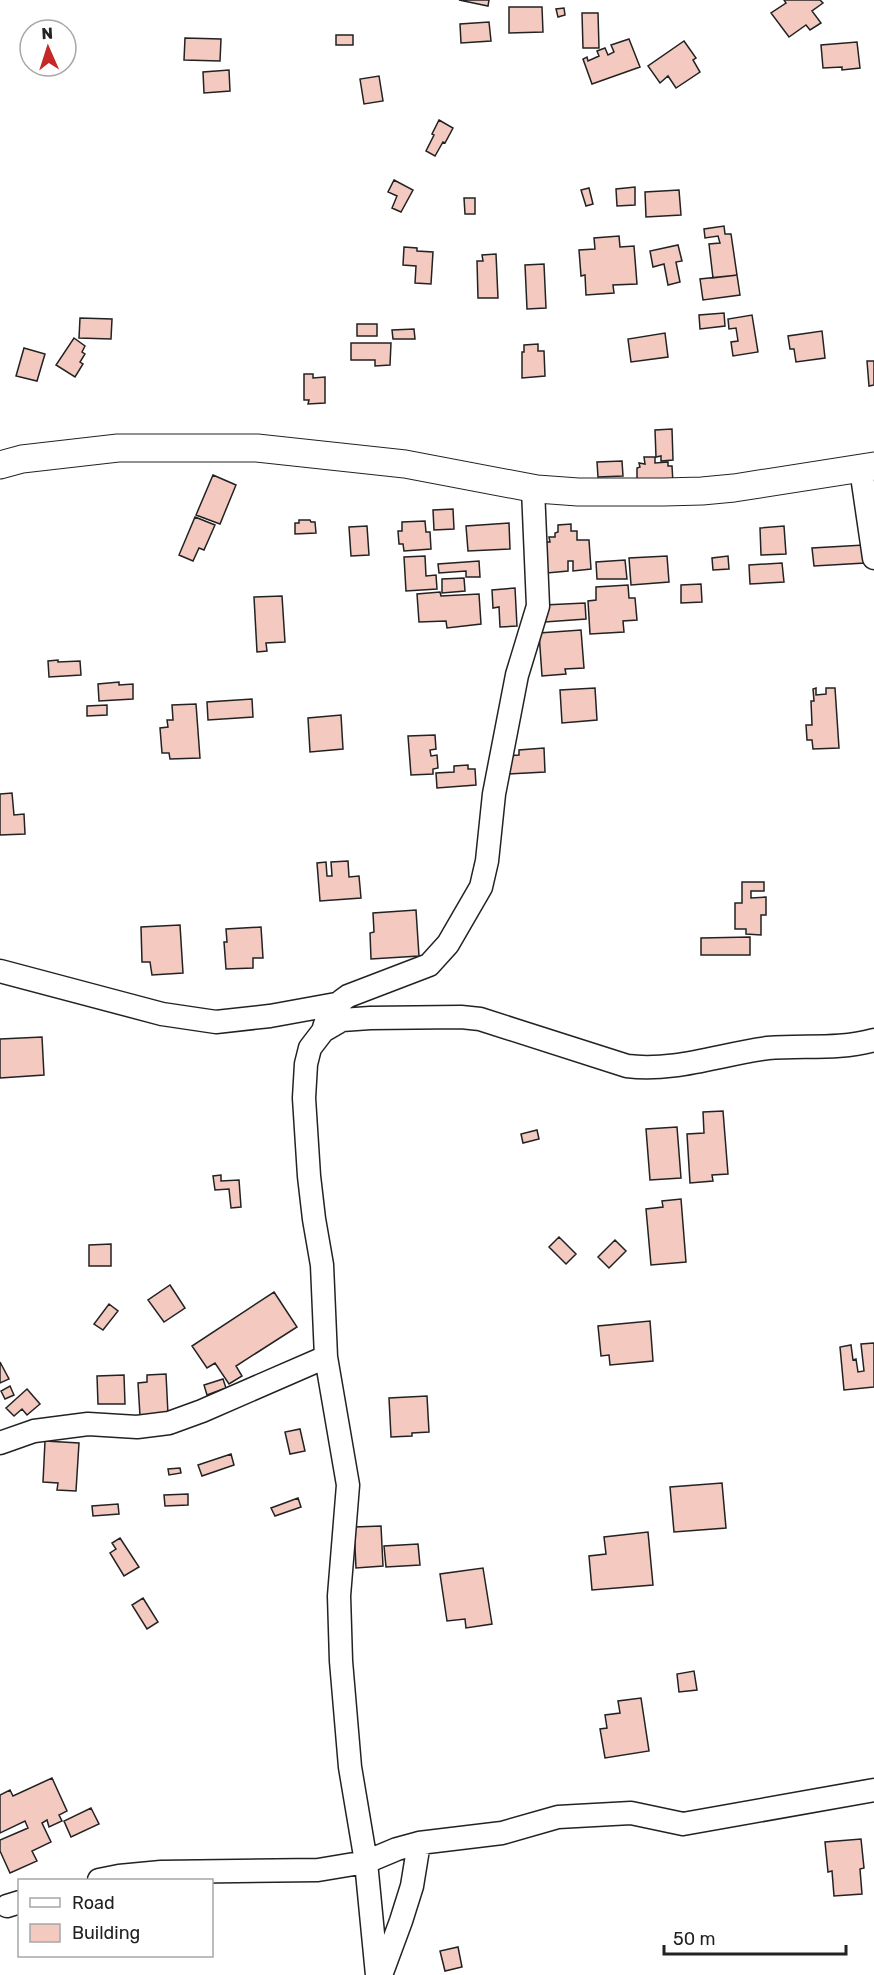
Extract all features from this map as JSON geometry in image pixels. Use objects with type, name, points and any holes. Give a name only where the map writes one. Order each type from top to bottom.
[{"type":"street","points":[[0,465],[22,459],[118,448],[256,448],[405,464],[533,489],[578,492],[702,491],[868,467],[874,558]]},
{"type":"street","points":[[0,971],[162,1014],[216,1022],[270,1016],[336,1004],[358,991],[429,965],[448,944],[481,887],[487,861],[494,794],[517,675],[538,606],[533,489]]},
{"type":"street","points":[[336,1004],[328,1014],[323,1031],[310,1048],[303,1098],[314,1219],[322,1265],[326,1357],[348,1485],[339,1596],[341,1661],[350,1767],[366,1862],[379,1975]]},
{"type":"street","points":[[323,1031],[342,1020],[448,1016],[480,1019],[627,1066],[645,1068],[711,1060],[771,1048],[828,1048],[874,1040]]},
{"type":"street","points":[[0,1443],[34,1431],[88,1424],[137,1427],[169,1423],[326,1357]]},
{"type":"street","points":[[107,1879],[161,1872],[318,1870],[366,1862],[398,1849],[419,1844],[502,1833],[558,1817],[631,1813],[683,1824],[874,1790]]},
{"type":"street","points":[[379,1975],[409,1894],[419,1844]]},
{"type":"building","points":[[459,0],[489,0],[488,6]]},
{"type":"building","points":[[784,0],[820,0],[823,3],[812,11],[821,23],[810,30],[806,25],[789,37],[771,13],[786,3]]},
{"type":"building","points":[[509,7],[542,7],[543,32],[509,33]]},
{"type":"building","points":[[564,8],[565,15],[558,17],[556,9]]},
{"type":"building","points":[[582,13],[598,13],[599,48],[583,48]]},
{"type":"building","points":[[489,22],[491,41],[461,43],[460,24]]},
{"type":"building","points":[[336,35],[353,35],[353,45],[336,45]]},
{"type":"building","points":[[185,38],[221,39],[220,61],[184,60]]},
{"type":"building","points":[[629,39],[640,67],[592,84],[583,59],[587,57],[588,61],[599,56],[597,51],[605,48],[608,55],[614,52],[611,45]]},
{"type":"building","points":[[684,41],[696,58],[693,60],[700,72],[676,88],[668,76],[660,83],[648,66]]},
{"type":"building","points":[[857,42],[860,68],[842,70],[842,67],[823,68],[821,45]]},
{"type":"building","points":[[229,70],[230,91],[204,93],[203,72]]},
{"type":"building","points":[[379,76],[383,101],[364,104],[360,79]]},
{"type":"building","points":[[439,120],[453,128],[435,156],[426,151]]},
{"type":"building","points":[[394,180],[413,190],[401,212],[392,208],[397,196],[388,192]]},
{"type":"building","points":[[635,187],[635,205],[617,206],[616,189]]},
{"type":"building","points":[[589,188],[593,204],[586,206],[581,190]]},
{"type":"building","points":[[679,190],[681,215],[646,217],[645,192]]},
{"type":"building","points":[[464,198],[475,198],[475,214],[465,214]]},
{"type":"building","points":[[724,226],[725,234],[731,234],[737,275],[713,278],[709,244],[720,243],[718,236],[705,238],[704,229]]},
{"type":"building","points":[[619,236],[620,247],[634,246],[637,284],[613,285],[614,293],[586,295],[585,275],[581,276],[579,250],[595,249],[594,238]]},
{"type":"building","points":[[678,245],[682,261],[676,262],[680,282],[668,285],[664,264],[653,267],[650,251]]},
{"type":"building","points":[[404,247],[433,252],[431,284],[415,283],[416,266],[403,265]]},
{"type":"building","points":[[496,254],[498,298],[478,298],[477,261],[483,261],[482,255]]},
{"type":"building","points":[[544,264],[546,308],[527,309],[525,265]]},
{"type":"building","points":[[737,275],[740,295],[703,300],[700,279]]},
{"type":"building","points":[[724,313],[725,326],[700,329],[699,315]]},
{"type":"building","points":[[752,315],[758,352],[733,356],[731,342],[738,341],[736,328],[729,329],[728,319]]},
{"type":"building","points":[[80,318],[112,319],[111,339],[79,338]]},
{"type":"building","points":[[357,324],[377,324],[377,336],[357,336]]},
{"type":"building","points":[[414,329],[415,339],[393,339],[392,330]]},
{"type":"building","points":[[822,331],[825,358],[796,362],[794,349],[790,349],[788,336]]},
{"type":"building","points":[[665,333],[668,357],[631,362],[628,339]]},
{"type":"building","points":[[74,338],[85,346],[82,352],[85,354],[80,362],[83,364],[75,377],[56,365]]},
{"type":"building","points":[[351,343],[391,343],[390,365],[375,366],[375,360],[351,360]]},
{"type":"building","points":[[538,344],[538,351],[544,351],[545,376],[522,378],[524,345]]},
{"type":"building","points":[[24,348],[45,354],[37,381],[16,376]]},
{"type":"building","points":[[867,361],[874,361],[874,385],[869,386]]},
{"type":"building","points":[[304,374],[313,374],[313,378],[325,377],[325,403],[308,404],[309,400],[304,400]]},
{"type":"building","points":[[672,429],[673,460],[661,461],[661,456],[656,457],[655,430]]},
{"type":"building","points":[[644,457],[655,457],[655,463],[668,462],[668,466],[672,466],[673,483],[637,484],[637,468],[640,467],[639,463],[645,464]]},
{"type":"building","points":[[622,461],[623,476],[598,477],[597,462]]},
{"type":"building","points":[[213,475],[236,485],[220,524],[196,515]]},
{"type":"building","points":[[453,509],[454,529],[434,530],[433,510]]},
{"type":"building","points":[[195,517],[215,525],[204,550],[199,548],[193,561],[179,555]]},
{"type":"building","points":[[299,520],[315,522],[316,533],[295,534],[295,523],[299,523]]},
{"type":"building","points":[[425,521],[426,532],[430,532],[431,549],[404,551],[403,544],[399,544],[398,531],[402,531],[402,522]]},
{"type":"building","points":[[509,523],[510,549],[468,551],[466,526]]},
{"type":"building","points":[[571,524],[571,531],[577,531],[577,540],[589,540],[591,569],[573,571],[573,561],[568,561],[568,571],[547,573],[545,542],[550,542],[549,537],[555,537],[558,525]]},
{"type":"building","points":[[367,526],[369,555],[351,556],[349,527]]},
{"type":"building","points":[[784,526],[786,554],[761,555],[760,528]]},
{"type":"building","points":[[864,545],[865,563],[814,566],[812,548]]},
{"type":"building","points":[[425,556],[426,576],[436,575],[437,589],[406,591],[404,557]]},
{"type":"building","points":[[667,556],[669,582],[631,585],[629,558]]},
{"type":"building","points":[[728,556],[729,569],[713,570],[712,558]]},
{"type":"building","points":[[625,560],[627,579],[597,579],[596,562]]},
{"type":"building","points":[[479,561],[480,577],[466,577],[466,571],[439,573],[438,564]]},
{"type":"building","points":[[782,563],[784,582],[750,584],[749,565]]},
{"type":"building","points":[[464,578],[465,591],[442,593],[442,579]]},
{"type":"building","points":[[701,584],[702,602],[681,603],[681,585]]},
{"type":"building","points":[[628,585],[629,598],[635,598],[637,620],[623,621],[624,632],[590,634],[588,601],[596,600],[596,587]]},
{"type":"building","points":[[515,588],[517,626],[500,627],[499,607],[493,608],[492,590]]},
{"type":"building","points":[[440,592],[441,596],[479,594],[481,624],[447,628],[446,621],[419,622],[417,594]]},
{"type":"building","points":[[282,596],[285,642],[266,643],[267,651],[257,652],[254,597]]},
{"type":"building","points":[[585,603],[586,619],[545,622],[544,605]]},
{"type":"building","points":[[581,630],[584,668],[565,669],[566,674],[542,676],[539,633]]},
{"type":"building","points":[[58,660],[58,662],[80,661],[81,675],[49,677],[48,661]]},
{"type":"building","points":[[119,682],[119,685],[133,684],[133,699],[99,701],[98,684]]},
{"type":"building","points":[[595,688],[597,720],[562,723],[560,690]]},
{"type":"building","points":[[816,688],[816,695],[826,694],[826,688],[835,688],[839,748],[813,749],[812,740],[807,740],[806,725],[812,725],[811,701],[814,701],[813,689]]},
{"type":"building","points":[[252,699],[253,717],[208,720],[207,702]]},
{"type":"building","points":[[196,704],[200,758],[170,759],[169,753],[162,753],[160,728],[168,727],[167,720],[173,720],[172,705]]},
{"type":"building","points":[[107,705],[107,715],[87,716],[87,706]]},
{"type":"building","points":[[341,715],[343,749],[310,752],[308,718]]},
{"type":"building","points":[[435,735],[436,749],[430,750],[431,756],[437,755],[438,768],[433,769],[433,774],[411,775],[408,736]]},
{"type":"building","points":[[544,748],[545,772],[507,774],[506,756],[519,755],[519,750]]},
{"type":"building","points":[[468,765],[468,769],[475,769],[476,785],[437,788],[436,773],[454,772],[454,766]]},
{"type":"building","points":[[12,793],[14,815],[24,814],[25,834],[0,835],[0,794]]},
{"type":"building","points":[[348,861],[349,877],[359,876],[361,898],[320,901],[317,863],[326,862],[327,876],[332,876],[331,862]]},
{"type":"building","points":[[742,882],[764,882],[764,891],[751,891],[751,898],[766,897],[766,915],[761,915],[761,935],[746,934],[746,929],[735,929],[735,903],[742,903]]},
{"type":"building","points":[[416,910],[419,956],[371,959],[370,933],[374,932],[373,913]]},
{"type":"building","points":[[180,925],[183,973],[152,975],[150,962],[142,962],[141,927]]},
{"type":"building","points":[[261,927],[263,958],[253,958],[253,968],[226,969],[224,942],[227,942],[226,929]]},
{"type":"building","points":[[750,937],[750,955],[701,955],[701,938]]},
{"type":"building","points":[[42,1037],[44,1075],[0,1078],[0,1039]]},
{"type":"building","points":[[723,1111],[728,1174],[712,1175],[713,1181],[690,1183],[687,1134],[704,1133],[703,1112]]},
{"type":"building","points":[[677,1127],[681,1178],[650,1180],[646,1129]]},
{"type":"building","points":[[537,1130],[539,1139],[523,1143],[521,1134]]},
{"type":"building","points":[[221,1175],[221,1181],[239,1180],[241,1207],[231,1208],[229,1189],[215,1190],[213,1176]]},
{"type":"building","points":[[681,1199],[686,1262],[651,1265],[646,1209],[663,1207],[662,1201]]},
{"type":"building","points":[[559,1237],[576,1254],[566,1264],[549,1247]]},
{"type":"building","points":[[615,1240],[626,1251],[609,1268],[598,1257]]},
{"type":"building","points":[[111,1244],[111,1266],[89,1266],[89,1245]]},
{"type":"building","points":[[170,1285],[185,1308],[164,1322],[148,1300]]},
{"type":"building","points":[[274,1292],[297,1327],[236,1366],[242,1376],[229,1384],[215,1363],[207,1368],[192,1346]]},
{"type":"building","points":[[109,1304],[118,1311],[103,1330],[94,1324]]},
{"type":"building","points":[[650,1321],[653,1361],[610,1365],[609,1355],[601,1356],[598,1326]]},
{"type":"building","points":[[874,1343],[874,1387],[844,1390],[840,1347],[851,1345],[853,1360],[856,1359],[858,1372],[864,1371],[861,1344]]},
{"type":"building","points":[[0,1362],[9,1379],[0,1383]]},
{"type":"building","points":[[166,1374],[168,1414],[140,1416],[138,1383],[147,1382],[147,1375]]},
{"type":"building","points":[[124,1375],[125,1404],[98,1404],[97,1376]]},
{"type":"building","points":[[223,1379],[226,1388],[207,1395],[204,1385]]},
{"type":"building","points":[[10,1386],[14,1395],[5,1399],[1,1391]]},
{"type":"building","points":[[27,1389],[40,1404],[27,1415],[22,1409],[14,1416],[6,1408]]},
{"type":"building","points":[[427,1396],[429,1432],[391,1437],[389,1398]]},
{"type":"building","points":[[300,1429],[305,1451],[290,1454],[285,1432]]},
{"type":"building","points":[[45,1441],[79,1443],[76,1491],[57,1490],[58,1483],[43,1482]]},
{"type":"building","points":[[231,1454],[234,1465],[202,1476],[198,1465]]},
{"type":"building","points":[[180,1468],[181,1473],[169,1475],[168,1469]]},
{"type":"building","points":[[722,1483],[726,1528],[674,1532],[670,1487]]},
{"type":"building","points":[[188,1494],[188,1505],[165,1506],[164,1495]]},
{"type":"building","points":[[298,1498],[301,1507],[275,1516],[271,1508]]},
{"type":"building","points":[[118,1504],[119,1514],[93,1516],[92,1506]]},
{"type":"building","points":[[381,1526],[383,1566],[356,1568],[354,1527]]},
{"type":"building","points":[[648,1532],[653,1585],[592,1590],[589,1556],[606,1554],[604,1537]]},
{"type":"building","points":[[120,1538],[139,1567],[124,1576],[110,1553],[116,1549],[112,1543]]},
{"type":"building","points":[[418,1544],[420,1565],[386,1567],[384,1546]]},
{"type":"building","points":[[483,1568],[492,1624],[466,1628],[465,1619],[447,1621],[440,1574]]},
{"type":"building","points":[[143,1598],[158,1622],[147,1629],[132,1605]]},
{"type":"building","points":[[694,1671],[697,1690],[679,1692],[677,1674]]},
{"type":"building","points":[[641,1698],[649,1751],[605,1758],[600,1729],[607,1728],[605,1715],[620,1713],[618,1701]]},
{"type":"building","points":[[52,1778],[67,1811],[59,1815],[62,1821],[49,1827],[47,1820],[42,1823],[51,1842],[32,1851],[37,1861],[10,1873],[0,1851],[0,1840],[28,1828],[25,1821],[0,1833],[0,1795],[10,1790],[13,1796]]},
{"type":"building","points":[[91,1808],[99,1824],[71,1837],[64,1821]]},
{"type":"building","points":[[861,1839],[864,1868],[860,1869],[862,1894],[834,1896],[832,1871],[828,1872],[825,1842]]},
{"type":"building","points":[[458,1947],[462,1967],[445,1971],[440,1951]]}]
